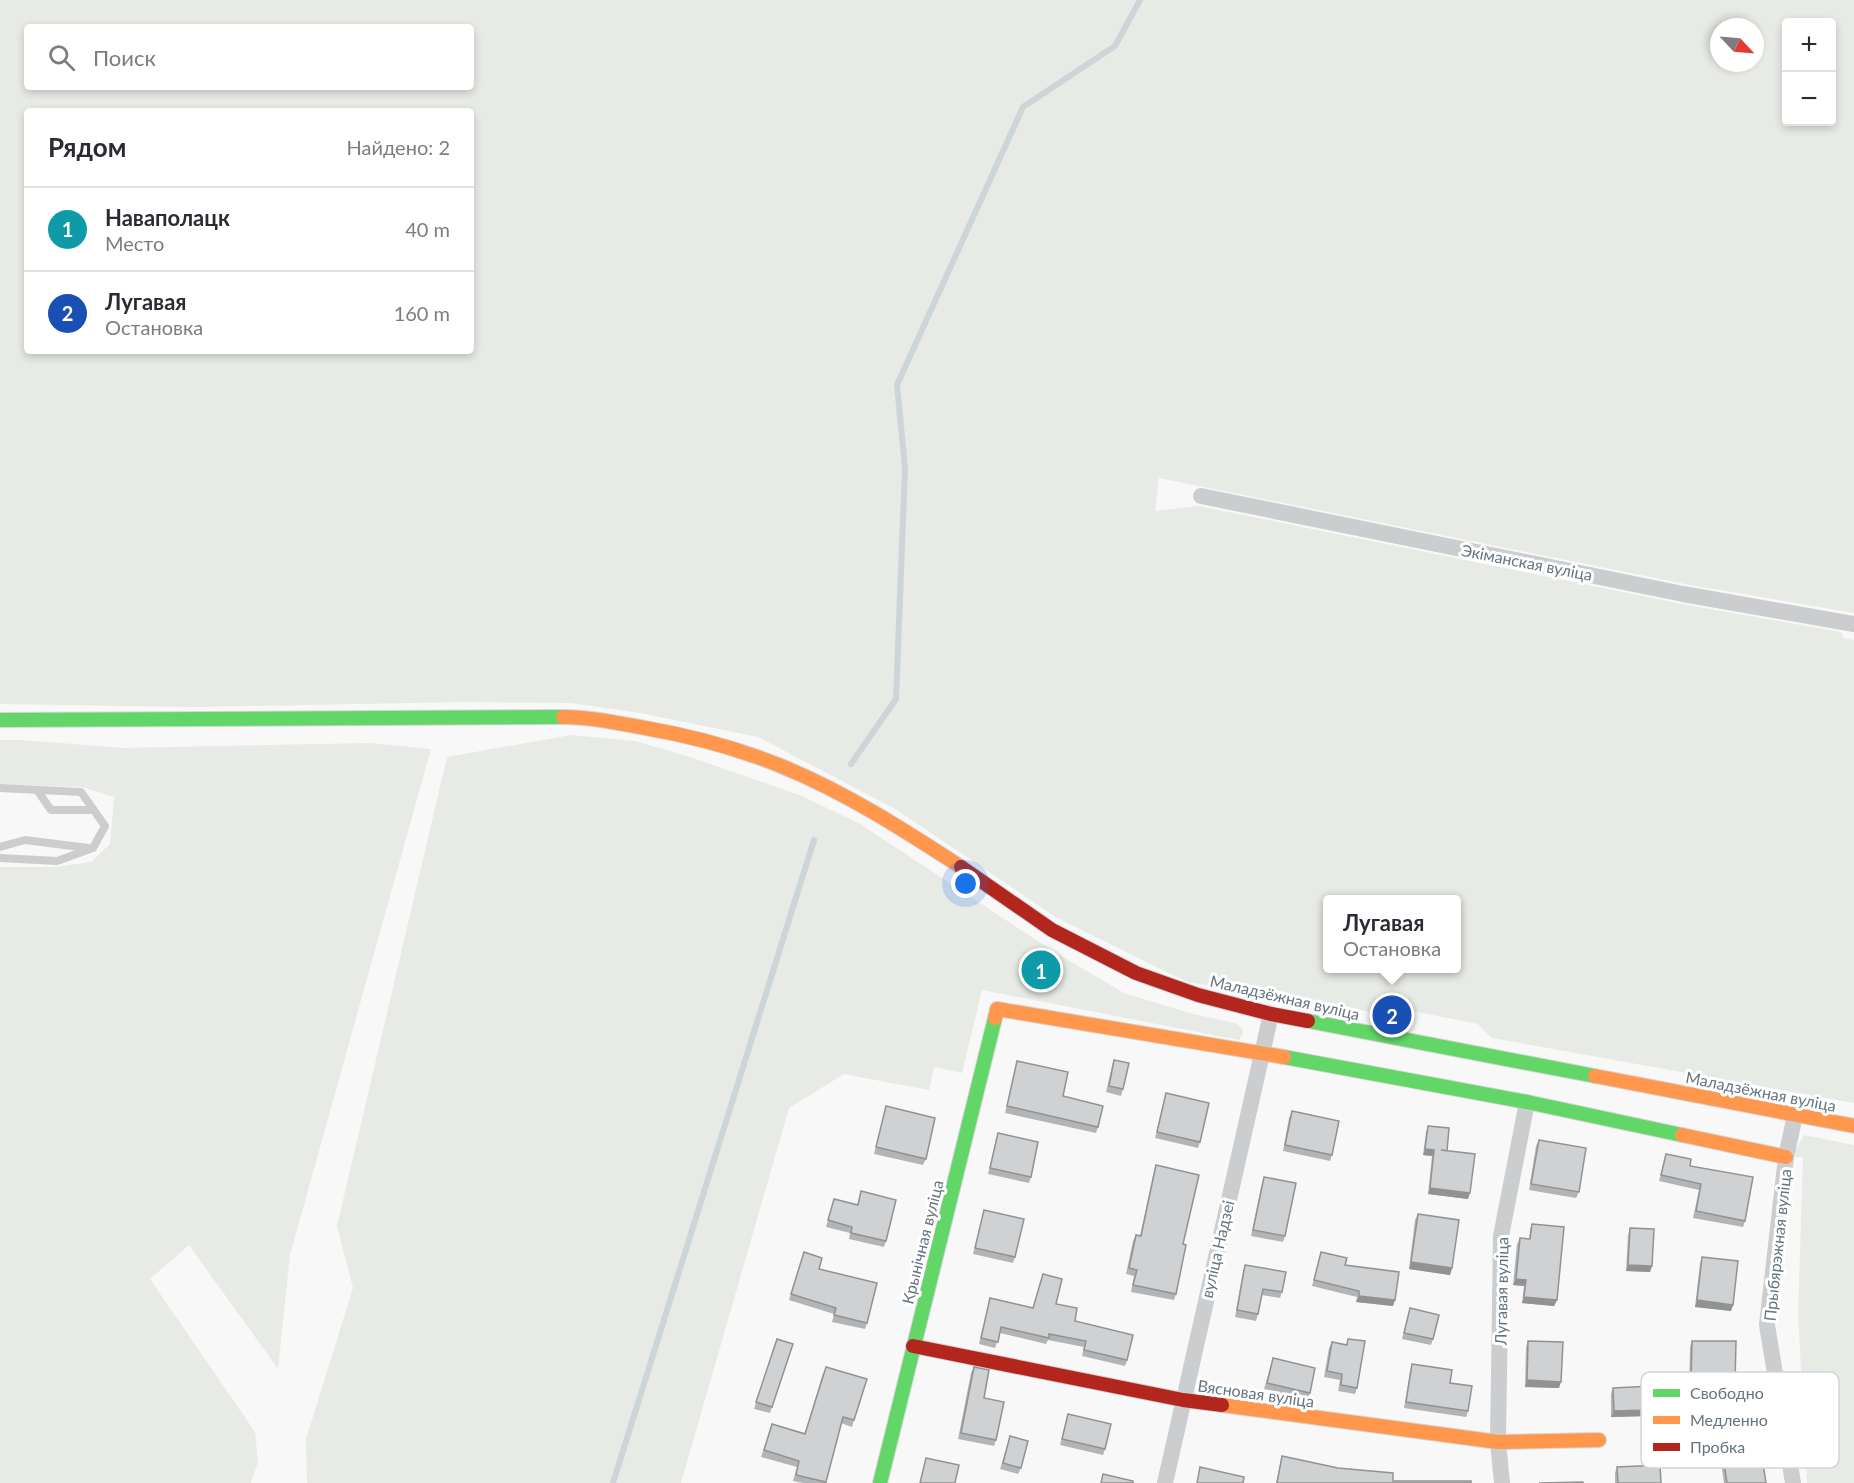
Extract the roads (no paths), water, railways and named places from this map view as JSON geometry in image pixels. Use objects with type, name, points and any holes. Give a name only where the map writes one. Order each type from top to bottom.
[{"type":"street","name":"Экіманская вуліца","points":[[1201,496],[1683,594],[1854,624]]},
{"type":"street","name":"Маладзёжная вуліца","points":[[0,720],[570,717],[626,724],[695,737],[753,755],[839,793],[1013,901],[1051,929],[1123,968],[1186,992],[1271,1014],[1854,1126]]},
{"type":"street","name":"Крынічная вуліца","points":[[880,1483],[997,1010],[1262,1053]]},
{"type":"street","name":"вуліца Надзеі","points":[[1165,1483],[1271,1014]]},
{"type":"street","points":[[1262,1053],[1527,1102],[1786,1157]]},
{"type":"street","name":"Лугавая вуліца","points":[[1502,1483],[1498,1442],[1501,1236],[1527,1102]]},
{"type":"street","name":"Прыбярэжная вуліца","points":[[1775,1372],[1767,1325],[1786,1157],[1795,1114]]},
{"type":"street","name":"Вясновая вуліца","points":[[914,1346],[1183,1400],[1498,1442],[1599,1440]]},
{"type":"street","name":"Прыбярэжная вуліца","points":[[1791,1468],[1793,1483]]},
{"type":"lane","points":[[0,788],[81,792],[105,826],[93,848],[57,861],[0,858]]},
{"type":"lane","points":[[37,790],[51,810],[93,810]]},
{"type":"lane","points":[[0,847],[25,840],[93,848]]},
{"type":"waterway","points":[[851,764],[896,699],[905,468],[897,385],[1023,107],[1115,46],[1140,0]]},
{"type":"waterway","points":[[613,1483],[814,840]]},
{"type":"place","name":"Наваполацк","points":[[1041,970]]},
{"type":"place","name":"Лугавая","points":[[1392,1015]]}]
